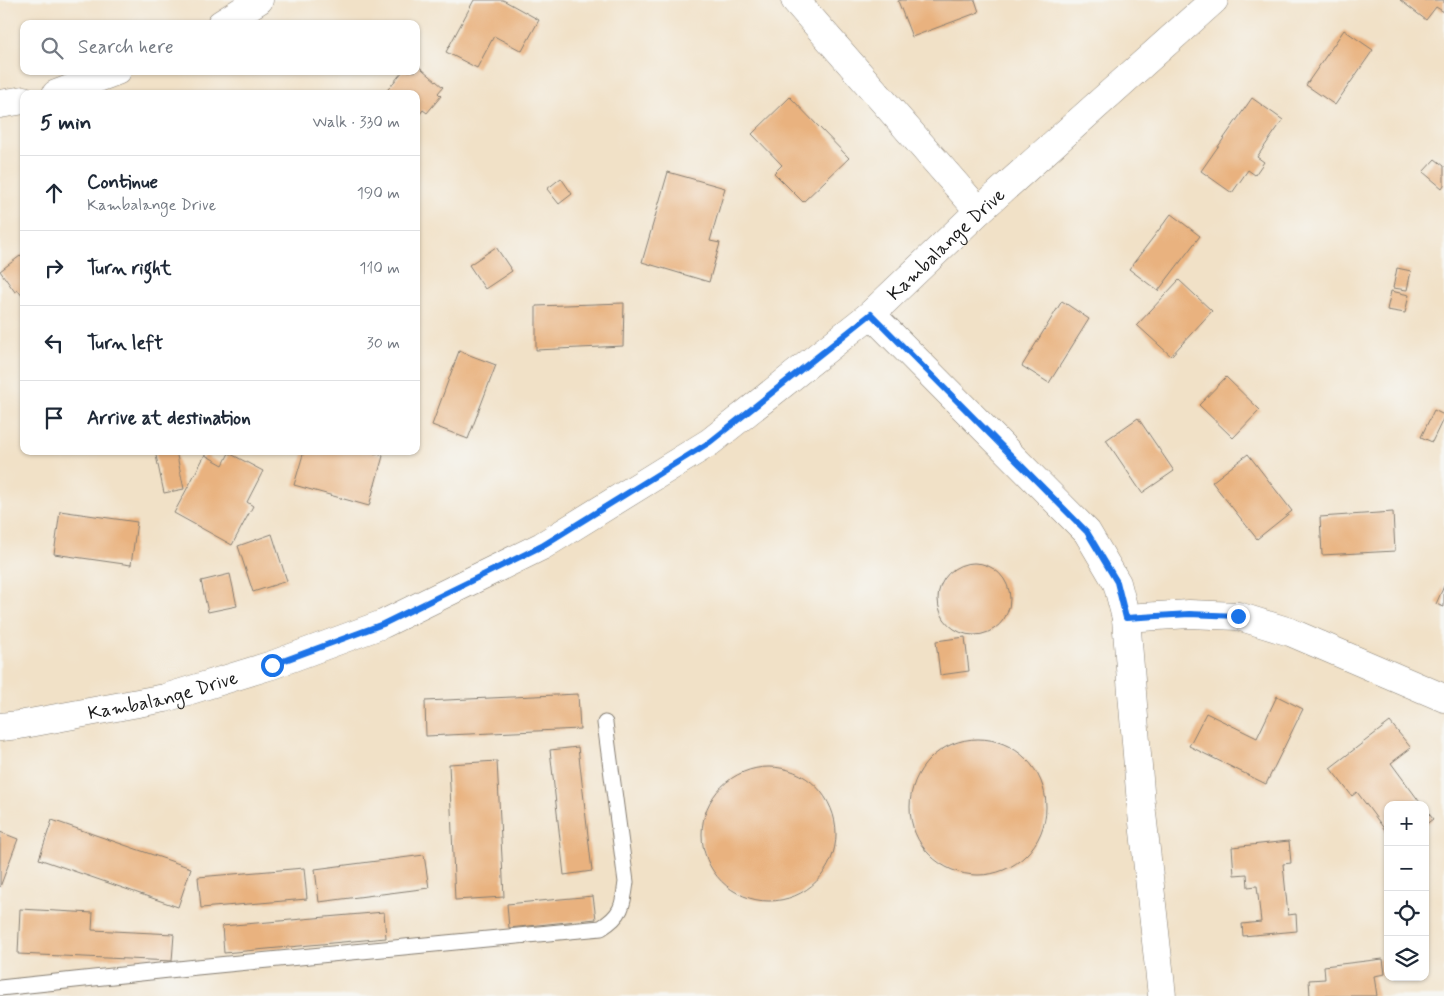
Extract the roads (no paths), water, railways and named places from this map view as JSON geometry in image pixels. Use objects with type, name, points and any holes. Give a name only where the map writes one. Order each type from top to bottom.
[{"type":"street","points":[[228,20],[260,0]]},
{"type":"street","points":[[795,0],[979,211]]},
{"type":"street","name":"Kambalange Drive","points":[[0,727],[165,698],[272,665],[383,624],[542,546],[710,442],[871,314],[979,211],[1214,0]]},
{"type":"street","points":[[67,90],[106,75]]},
{"type":"street","points":[[0,104],[20,101]]},
{"type":"street","points":[[871,314],[1087,532],[1117,582],[1126,618],[1141,804],[1162,996]]},
{"type":"street","points":[[1126,618],[1189,614],[1238,616],[1290,632],[1444,698]]},
{"type":"lane","points":[[0,988],[601,928],[614,920],[619,911],[623,903],[626,882],[605,723]]}]
